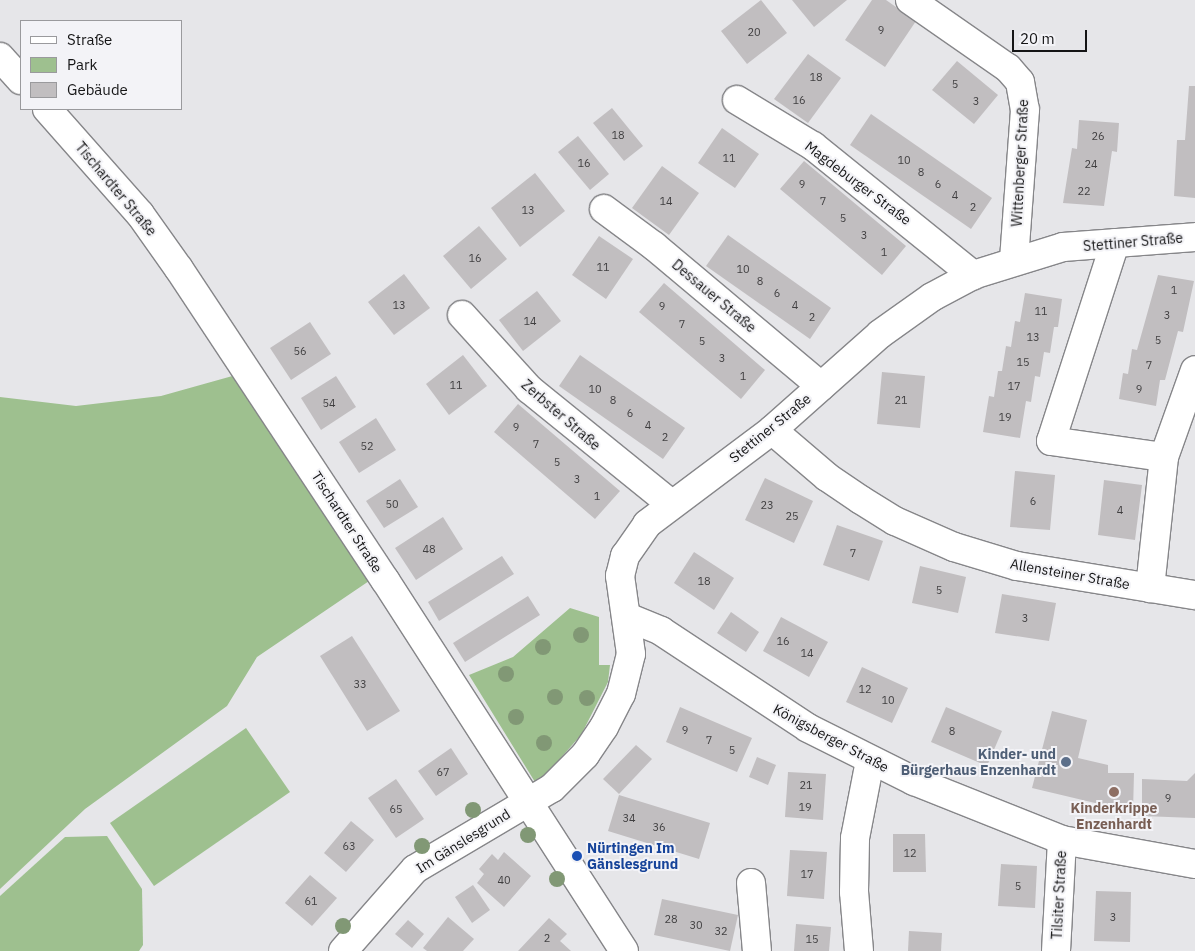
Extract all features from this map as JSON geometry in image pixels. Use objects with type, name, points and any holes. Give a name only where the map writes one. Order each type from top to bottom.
[{"type":"street","name":"Wittenberger Straße","points":[[910,0],[1008,68],[1020,82],[1025,110],[1014,261]]},
{"type":"street","points":[[0,57],[20,79]]},
{"type":"street","name":"Magdeburger Straße","points":[[737,100],[813,146],[973,276]]},
{"type":"street","name":"Tischardter Straße","points":[[48,110],[140,214],[237,355],[624,951]]},
{"type":"street","name":"Dessauer Straße","points":[[604,209],[654,246],[822,386]]},
{"type":"street","name":"Stettiner Straße","points":[[527,801],[552,788],[584,754],[604,727],[621,694],[631,654],[620,576],[624,556],[646,524],[772,430],[880,334],[932,297],[973,276],[1014,261],[1063,247],[1195,237]]},
{"type":"street","points":[[1115,243],[1050,441],[1164,457]]},
{"type":"street","name":"Zerbster Straße","points":[[462,315],[529,388],[671,504]]},
{"type":"street","points":[[1150,588],[1164,457],[1195,370]]},
{"type":"street","name":"Allensteiner Straße","points":[[772,430],[827,477],[861,500],[896,521],[954,547],[1017,566],[1195,595]]},
{"type":"street","name":"Königsberger Straße","points":[[627,617],[661,631],[778,710],[870,761],[1062,840],[1195,864]]},
{"type":"street","points":[[859,951],[854,892],[855,838],[870,761]]},
{"type":"street","name":"Im Gänslesgrund","points":[[343,951],[415,869],[527,801]]},
{"type":"street","name":"Tilsiter Straße","points":[[1056,951],[1062,840]]},
{"type":"street","points":[[751,882],[756,951]]},
{"type":"green space","points":[[236,375],[372,579],[257,657],[227,706],[85,809],[0,889],[0,397],[76,406],[161,396]]},
{"type":"green space","points":[[570,608],[599,617],[599,665],[610,665],[608,682],[581,735],[543,778],[535,782],[469,675],[513,657]]},
{"type":"green space","points":[[246,728],[290,792],[154,886],[110,823]]},
{"type":"green space","points":[[107,836],[142,889],[143,945],[139,951],[0,951],[0,896],[65,837]]},
{"type":"building","points":[[761,0],[787,33],[747,64],[721,31]]},
{"type":"building","points":[[792,0],[847,0],[814,27]]},
{"type":"building","points":[[872,0],[886,0],[916,21],[885,67],[845,40]]},
{"type":"building","points":[[808,54],[841,78],[808,123],[774,99]]},
{"type":"building","points":[[957,61],[998,95],[974,124],[932,90]]},
{"type":"building","points":[[1189,86],[1195,86],[1195,198],[1174,196],[1177,140],[1185,140]]},
{"type":"building","points":[[612,108],[643,146],[624,161],[593,123]]},
{"type":"building","points":[[871,114],[992,198],[971,229],[850,145]]},
{"type":"building","points":[[1079,120],[1119,123],[1117,152],[1112,151],[1104,206],[1063,203],[1072,148],[1077,149]]},
{"type":"building","points":[[722,128],[759,154],[735,188],[698,163]]},
{"type":"building","points":[[578,136],[609,174],[590,190],[558,152]]},
{"type":"building","points":[[804,161],[906,246],[882,275],[780,189]]},
{"type":"building","points":[[662,166],[699,193],[669,235],[632,208]]},
{"type":"building","points":[[535,173],[565,211],[520,247],[491,208]]},
{"type":"building","points":[[479,226],[507,259],[471,289],[443,256]]},
{"type":"building","points":[[728,235],[831,308],[810,339],[706,266]]},
{"type":"building","points":[[599,236],[633,259],[606,299],[572,275]]},
{"type":"building","points":[[404,274],[430,308],[394,335],[368,302]]},
{"type":"building","points":[[1158,275],[1194,281],[1183,332],[1178,331],[1165,380],[1160,380],[1156,406],[1119,399],[1123,373],[1128,374],[1132,349],[1137,350]]},
{"type":"building","points":[[664,283],[765,370],[741,399],[639,312]]},
{"type":"building","points":[[537,291],[561,321],[523,351],[499,320]]},
{"type":"building","points":[[1025,293],[1062,299],[1058,327],[1054,327],[1050,353],[1044,352],[1040,377],[1035,376],[1031,402],[1026,401],[1020,438],[983,432],[989,396],[994,397],[998,371],[1002,371],[1006,346],[1011,347],[1015,321],[1020,322]]},
{"type":"building","points":[[310,322],[331,354],[291,380],[270,348]]},
{"type":"building","points":[[463,355],[487,386],[449,415],[426,384]]},
{"type":"building","points":[[580,355],[685,428],[663,459],[559,386]]},
{"type":"building","points":[[882,372],[925,376],[920,428],[877,424]]},
{"type":"building","points":[[336,376],[356,407],[321,430],[301,398]]},
{"type":"building","points":[[518,404],[620,491],[595,519],[494,432]]},
{"type":"building","points":[[376,418],[396,450],[359,473],[339,442]]},
{"type":"building","points":[[1015,471],[1055,475],[1050,530],[1010,527]]},
{"type":"building","points":[[765,478],[813,501],[794,543],[745,520]]},
{"type":"building","points":[[400,479],[418,507],[384,528],[366,501]]},
{"type":"building","points":[[1104,480],[1142,485],[1135,540],[1098,535]]},
{"type":"building","points":[[443,517],[463,549],[416,580],[395,548]]},
{"type":"building","points":[[837,525],[883,541],[869,581],[823,565]]},
{"type":"building","points":[[694,552],[734,578],[714,610],[674,583]]},
{"type":"building","points":[[502,556],[514,574],[439,621],[428,602]]},
{"type":"building","points":[[920,566],[966,577],[958,613],[912,603]]},
{"type":"building","points":[[1002,594],[1056,603],[1049,641],[995,633]]},
{"type":"building","points":[[528,596],[540,615],[465,662],[453,643]]},
{"type":"building","points":[[731,612],[759,632],[746,652],[717,633]]},
{"type":"building","points":[[781,617],[828,642],[809,677],[763,651]]},
{"type":"building","points":[[352,636],[400,711],[367,731],[320,656]]},
{"type":"building","points":[[862,667],[908,688],[892,723],[846,702]]},
{"type":"building","points":[[680,707],[752,738],[737,772],[666,742]]},
{"type":"building","points":[[946,707],[1002,731],[987,766],[931,742]]},
{"type":"building","name":"Kinder- und Bürgerhaus Enzenhardt","points":[[1052,711],[1087,720],[1078,758],[1108,765],[1108,773],[1134,773],[1133,812],[1032,788]]},
{"type":"building","points":[[636,745],[652,759],[619,794],[603,779]]},
{"type":"building","points":[[451,748],[468,774],[436,796],[418,771]]},
{"type":"building","points":[[757,757],[776,765],[768,785],[749,777]]},
{"type":"building","points":[[788,772],[826,774],[823,820],[785,817]]},
{"type":"building","points":[[1195,773],[1195,818],[1142,816],[1142,779],[1187,781]]},
{"type":"building","points":[[396,779],[424,819],[396,838],[368,798]]},
{"type":"building","points":[[619,795],[710,823],[699,859],[608,831]]},
{"type":"building","points":[[351,821],[374,840],[346,872],[324,853]]},
{"type":"building","points":[[893,834],[925,834],[926,872],[893,872]]},
{"type":"building","points":[[790,850],[827,852],[824,899],[787,896]]},
{"type":"building","points":[[504,852],[531,876],[504,907],[477,883],[484,874],[479,869],[492,854],[498,860]]},
{"type":"building","points":[[1001,864],[1037,866],[1035,908],[998,906]]},
{"type":"building","points":[[310,875],[337,898],[312,926],[285,903]]},
{"type":"building","points":[[473,885],[490,910],[472,923],[455,897]]},
{"type":"building","points":[[1096,891],[1131,892],[1130,942],[1094,941]]},
{"type":"building","points":[[662,899],[738,915],[730,951],[654,935]]},
{"type":"building","points":[[448,917],[474,939],[463,951],[427,951],[423,948]]},
{"type":"building","points":[[549,918],[567,934],[560,941],[571,951],[518,951]]},
{"type":"building","points":[[408,920],[424,934],[412,948],[395,934]]},
{"type":"building","points":[[796,924],[831,927],[829,951],[794,951]]},
{"type":"building","points":[[909,931],[942,933],[941,951],[908,951]]},
{"type":"place","name":"Kinder- und Bürgerhaus Enzenhardt","points":[[1066,762]]},
{"type":"place","name":"Kinderkrippe Enzenhardt","points":[[1114,792]]},
{"type":"place","name":"Nürtingen Im Gänslesgrund","points":[[577,856]]}]
